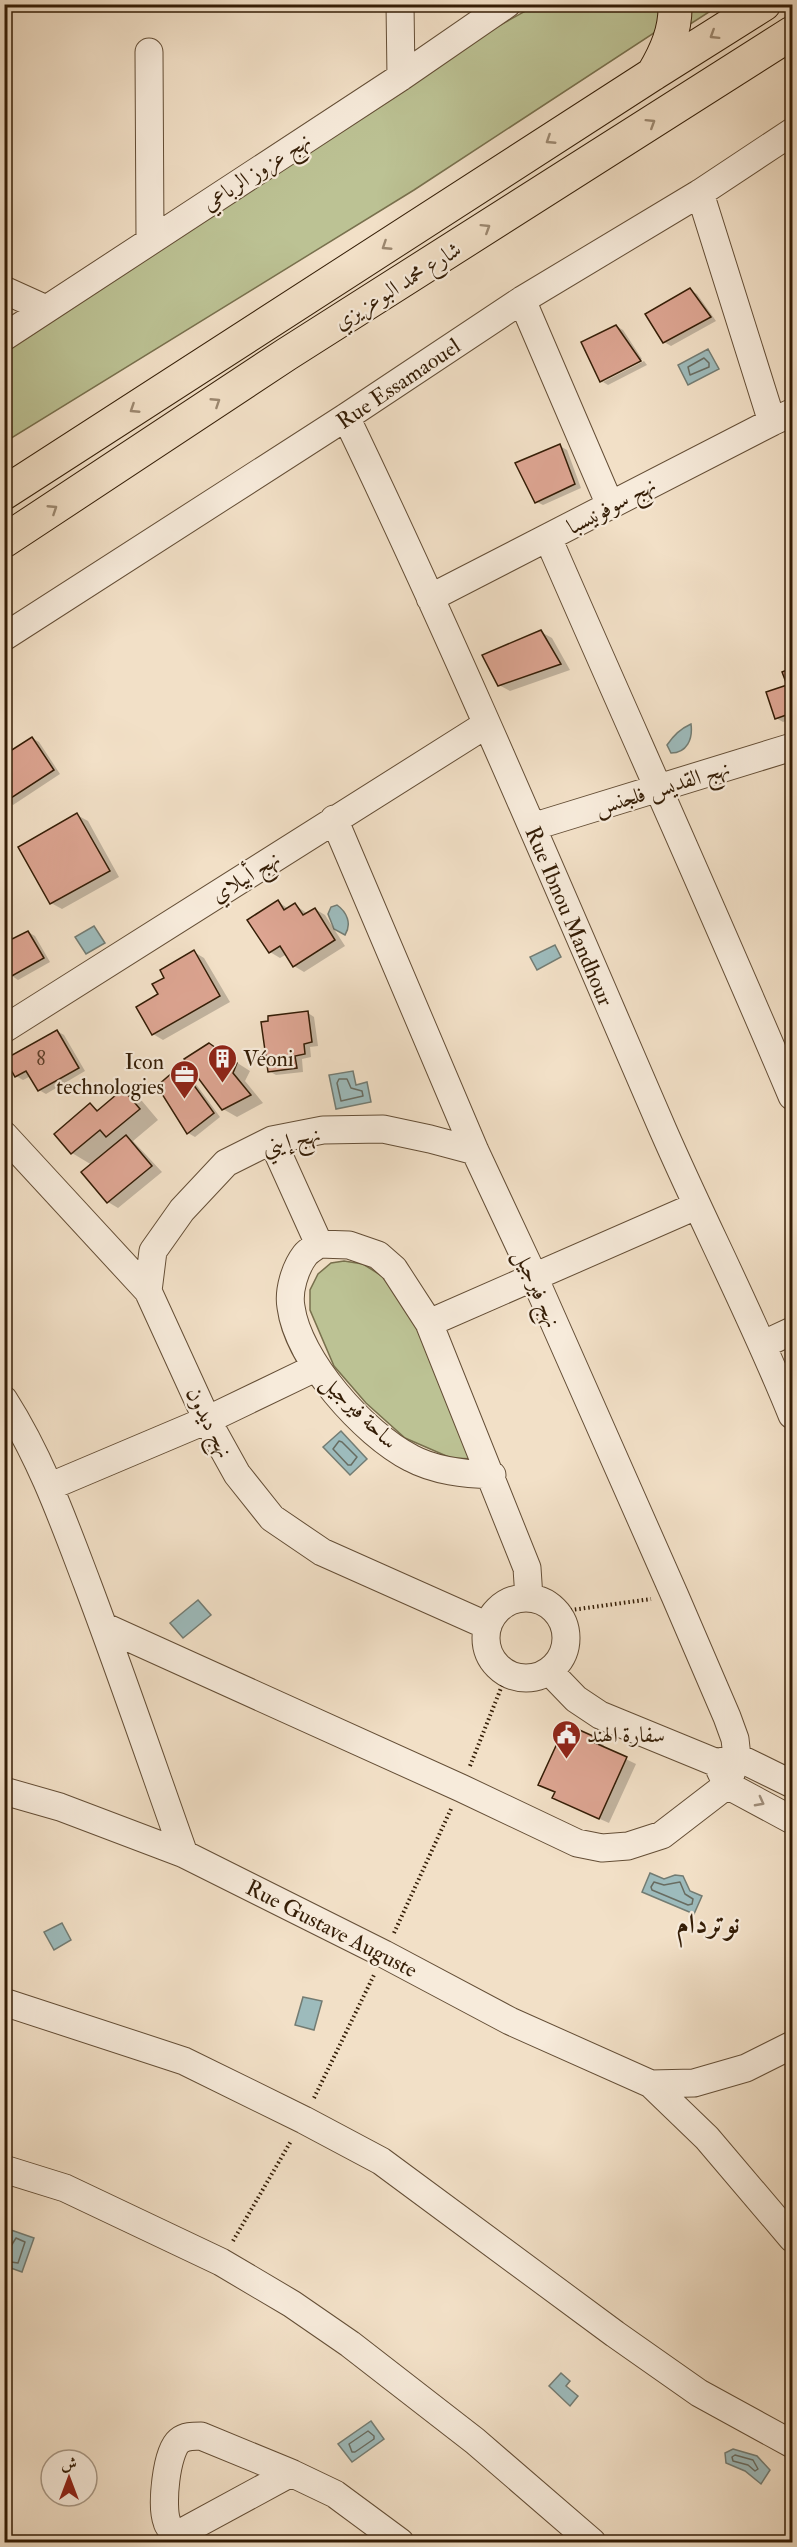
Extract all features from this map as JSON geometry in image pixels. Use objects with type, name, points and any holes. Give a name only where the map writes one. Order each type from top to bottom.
[{"type":"highway","points":[[653,74],[669,44],[674,28],[675,4]]},
{"type":"highway","name":"شارع محمد البوعزيزي","points":[[4,493],[764,4]]},
{"type":"highway","name":"شارع محمد البوعزيزي","points":[[4,541],[287,354],[786,39]]},
{"type":"street","points":[[400,4],[401,77]]},
{"type":"street","name":"نهج عزوز الرباعي","points":[[4,337],[150,239],[401,77],[507,4]]},
{"type":"street","points":[[149,52],[150,239]]},
{"type":"street","name":"Rue Essamaouel","points":[[4,637],[346,417],[522,300],[700,193],[792,132]]},
{"type":"street","points":[[700,193],[785,417]]},
{"type":"street","points":[[4,290],[46,309]]},
{"type":"street","points":[[522,300],[610,504]]},
{"type":"street","name":"Rue Ibnou Mandhour","points":[[346,417],[487,724],[696,1206],[764,1344],[792,1415]]},
{"type":"street","name":"نهج سوفونيسبا","points":[[430,598],[610,504],[785,417]]},
{"type":"street","points":[[548,538],[792,1096]]},
{"type":"street","name":"نهج أبيلاي","points":[[4,1029],[487,724]]},
{"type":"street","name":"نهج القديس فلجنس","points":[[532,827],[792,747]]},
{"type":"street","name":"نهج فيرجيل","points":[[334,819],[475,1151],[534,1277],[727,1717],[735,1739],[727,1769]]},
{"type":"street","name":"نهج إيني","points":[[148,1291],[153,1251],[182,1210],[226,1163],[272,1140],[323,1130],[383,1129],[430,1138],[475,1151]]},
{"type":"street","name":"نهج ديدون","points":[[4,1135],[148,1291],[207,1420],[237,1474],[272,1518],[322,1552],[488,1626]]},
{"type":"street","points":[[272,1140],[319,1244],[349,1245],[378,1255],[394,1269],[429,1323],[492,1475],[527,1568],[529,1598]]},
{"type":"street","points":[[429,1323],[696,1206]]},
{"type":"street","name":"ساحة فيرجيل","points":[[319,1244],[305,1255],[291,1286],[291,1308],[315,1368],[345,1404],[379,1436],[411,1458],[447,1471],[492,1475]]},
{"type":"street","points":[[764,1344],[792,1331]]},
{"type":"street","points":[[51,1486],[207,1420],[315,1368]]},
{"type":"street","points":[[4,1400],[27,1436],[51,1486],[184,1854]]},
{"type":"street","points":[[529,1598],[539,1600],[557,1612],[564,1624],[567,1637],[565,1650],[558,1662],[549,1671],[528,1678],[507,1673],[496,1665],[489,1653],[486,1640],[488,1626],[494,1615],[504,1605],[529,1598]]},
{"type":"street","points":[[103,1626],[461,1788],[576,1843],[602,1848],[662,1835],[727,1769]]},
{"type":"street","points":[[549,1671],[576,1699],[600,1715],[727,1769],[792,1784]]},
{"type":"street","points":[[727,1769],[792,1820]]},
{"type":"street","name":"Rue Gustave Auguste","points":[[4,1791],[60,1807],[184,1854],[384,1954],[510,2021],[651,2084]]},
{"type":"street","points":[[4,2002],[184,2061],[381,2161],[615,2334],[699,2393],[792,2444]]},
{"type":"street","points":[[651,2084],[694,2083],[746,2068],[792,2045]]},
{"type":"street","points":[[651,2084],[707,2138],[792,2238]]},
{"type":"street","points":[[4,2169],[65,2188],[221,2262],[292,2304],[350,2344],[475,2441],[592,2542]]},
{"type":"street","points":[[291,2473],[184,2531],[176,2532],[166,2521],[164,2510],[166,2481],[172,2451],[178,2441],[188,2436],[201,2436],[291,2473],[335,2494],[400,2542]]},
{"type":"path","points":[[557,1612],[675,1596]]},
{"type":"green space","points":[[536,5],[669,5],[669,7],[654,33],[414,190],[5,442],[5,349],[415,73]]},
{"type":"green space","points":[[689,5],[720,5],[681,30]]},
{"type":"green space","points":[[344,1261],[363,1264],[382,1276],[424,1331],[475,1459],[451,1458],[405,1438],[366,1403],[334,1366],[310,1310],[310,1290],[318,1274],[331,1263]]},
{"type":"water","points":[[708,349],[719,369],[688,385],[678,365]]},
{"type":"water","points":[[691,724],[688,744],[681,751],[671,753],[667,745],[672,738]]},
{"type":"water","points":[[337,905],[347,918],[348,927],[345,935],[334,929],[328,914],[331,907]]},
{"type":"water","points":[[94,926],[105,943],[86,954],[75,937]]},
{"type":"water","points":[[555,945],[561,957],[537,970],[530,957]]},
{"type":"water","points":[[353,1071],[356,1085],[367,1082],[371,1102],[336,1109],[329,1075]]},
{"type":"water","points":[[341,1431],[367,1459],[350,1475],[323,1447]]},
{"type":"water","points":[[198,1600],[211,1615],[183,1638],[170,1623]]},
{"type":"water","points":[[650,1873],[664,1879],[675,1875],[683,1876],[690,1891],[702,1896],[694,1914],[642,1892]]},
{"type":"water","points":[[62,1923],[71,1940],[54,1950],[44,1932]]},
{"type":"water","points":[[303,1997],[322,2001],[314,2030],[295,2025]]},
{"type":"water","points":[[11,2230],[34,2238],[22,2272],[5,2266],[5,2249]]},
{"type":"water","points":[[561,2373],[570,2381],[566,2386],[578,2396],[570,2406],[549,2386]]},
{"type":"water","points":[[371,2421],[384,2439],[352,2462],[338,2444]]},
{"type":"water","points":[[733,2449],[757,2456],[770,2470],[761,2484],[745,2471],[726,2463],[725,2453]]},
{"type":"building","points":[[690,288],[711,317],[663,343],[645,314]]},
{"type":"building","points":[[616,325],[641,361],[600,382],[581,342]]},
{"type":"building","points":[[560,444],[575,484],[535,503],[515,463]]},
{"type":"building","points":[[541,630],[561,664],[498,686],[482,655]]},
{"type":"building","points":[[792,668],[792,713],[775,719],[766,692],[787,685],[782,672]]},
{"type":"building","points":[[32,737],[54,770],[5,802],[4,755]]},
{"type":"building","points":[[77,813],[110,871],[50,904],[18,847]]},
{"type":"building","points":[[278,900],[284,910],[295,903],[303,915],[315,908],[335,940],[293,967],[280,946],[269,953],[247,920]]},
{"type":"building","points":[[28,931],[44,958],[10,977],[4,966],[4,943]]},
{"type":"building","points":[[194,950],[220,996],[152,1035],[136,1007],[158,994],[152,984],[164,978],[160,970]]},
{"type":"building","points":[[308,1011],[312,1042],[304,1044],[305,1054],[295,1056],[297,1068],[268,1072],[261,1022],[268,1021],[268,1016]]},
{"type":"building","points":[[57,1030],[79,1068],[38,1091],[26,1071],[15,1077],[5,1059]]},
{"type":"building","name":"Véoni","points":[[209,1043],[237,1063],[233,1073],[251,1095],[222,1110],[184,1059]]},
{"type":"building","name":"Icon technologies","points":[[180,1066],[214,1113],[187,1134],[157,1086]]},
{"type":"building","points":[[123,1089],[140,1109],[106,1137],[100,1130],[71,1154],[54,1134],[90,1103],[97,1111]]},
{"type":"building","points":[[126,1135],[152,1166],[107,1203],[81,1172]]},
{"type":"building","points":[[566,1724],[595,1737],[593,1742],[627,1757],[599,1819],[552,1798],[555,1792],[538,1785]]},
{"type":"place","name":"Véoni","points":[[222,1084]]},
{"type":"place","name":"Icon technologies","points":[[185,1100]]},
{"type":"place","name":"سفارة الهند","points":[[566,1760]]},
{"type":"district","name":"نوتردام","points":[[708,1923]]}]
